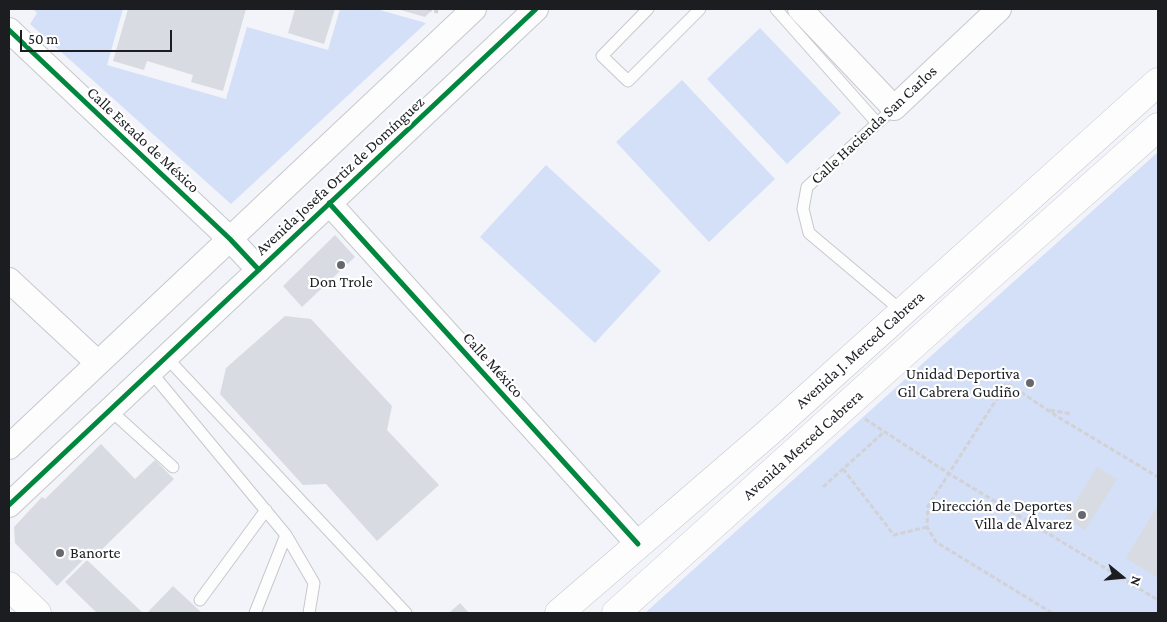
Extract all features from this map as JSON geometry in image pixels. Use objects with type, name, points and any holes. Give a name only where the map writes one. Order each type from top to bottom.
[{"type":"main road","name":"Avenida J. Merced Cabrera","points":[[559,613],[755,444],[1158,82]]},
{"type":"main road","name":"Avenida Merced Cabrera","points":[[616,613],[990,276],[1158,128]]},
{"type":"main road","points":[[755,444],[776,469]]},
{"type":"main road","points":[[9,586],[37,613]]},
{"type":"street","name":"Avenida Josefa Ortiz de Domínguez","points":[[9,447],[474,9]]},
{"type":"street","name":"Avenida Josefa Ortiz de Domínguez","points":[[9,506],[536,9]]},
{"type":"street","points":[[800,9],[885,116]]},
{"type":"street","name":"Calle Hacienda San Carlos","points":[[885,116],[999,9]]},
{"type":"street","name":"Calle Estado de México","points":[[9,30],[230,239],[259,270]]},
{"type":"street","name":"Calle México","points":[[330,204],[638,544]]},
{"type":"street","points":[[9,280],[98,364]]},
{"type":"lane","points":[[648,9],[602,56],[628,81],[700,9]]},
{"type":"lane","points":[[776,9],[885,116]]},
{"type":"lane","name":"Calle Hacienda San Carlos","points":[[885,116],[807,187],[803,209],[810,233],[903,312]]},
{"type":"lane","points":[[158,365],[286,534],[314,583],[309,613]]},
{"type":"lane","points":[[158,365],[406,613]]},
{"type":"lane","points":[[110,410],[174,468]]},
{"type":"lane","points":[[200,600],[266,510]]},
{"type":"lane","points":[[255,613],[286,534]]},
{"type":"path","points":[[1052,613],[936,542],[927,527],[928,506],[1007,383],[1158,477]]},
{"type":"path","points":[[1047,409],[1071,414]]},
{"type":"path","points":[[857,414],[948,473],[1158,600]]},
{"type":"path","points":[[823,487],[884,432]]},
{"type":"path","points":[[843,469],[894,535],[927,527]]},
{"type":"shaded area","points":[[33,9],[123,9],[107,65],[226,99],[247,27],[328,50],[340,9],[376,9],[426,23],[231,204],[30,24],[37,13]]},
{"type":"shaded area","points":[[760,28],[841,113],[787,164],[707,79]]},
{"type":"shaded area","points":[[682,80],[775,179],[709,242],[616,142]]},
{"type":"shaded area","name":"Unidad Deportiva Gil Cabrera Gudiño","points":[[1158,152],[1158,613],[645,613]]},
{"type":"shaded area","points":[[546,165],[661,271],[595,343],[480,237]]},
{"type":"building","points":[[128,9],[246,9],[223,91],[191,82],[193,75],[147,61],[144,70],[113,61]]},
{"type":"building","points":[[295,9],[335,9],[324,44],[288,33]]},
{"type":"building","points":[[397,9],[433,9],[425,17]]},
{"type":"building","points":[[335,235],[355,257],[302,307],[283,286]]},
{"type":"building","points":[[285,316],[311,319],[392,406],[387,430],[439,485],[377,541],[326,484],[303,485],[220,394],[226,368]]},
{"type":"building","points":[[101,444],[135,479],[155,460],[174,479],[91,560],[87,556],[57,586],[15,543],[14,527],[42,497],[45,499]]},
{"type":"building","points":[[1097,467],[1117,479],[1085,530],[1066,518]]},
{"type":"building","points":[[1158,505],[1158,578],[1126,558]]},
{"type":"building","points":[[87,560],[143,613],[97,613],[65,582]]},
{"type":"building","points":[[173,586],[202,613],[147,613]]},
{"type":"building","points":[[460,603],[469,613],[449,613]]},
{"type":"cycle path","points":[[9,505],[536,9]]},
{"type":"cycle path","points":[[9,30],[230,239],[259,270]]},
{"type":"cycle path","points":[[329,203],[638,544]]},
{"type":"place","name":"Don Trole","points":[[341,265]]},
{"type":"place","name":"Unidad Deportiva Gil Cabrera Gudiño","points":[[1030,383]]},
{"type":"place","name":"Dirección de Deportes Villa de Álvarez","points":[[1082,515]]},
{"type":"place","name":"Banorte","points":[[60,553]]}]
